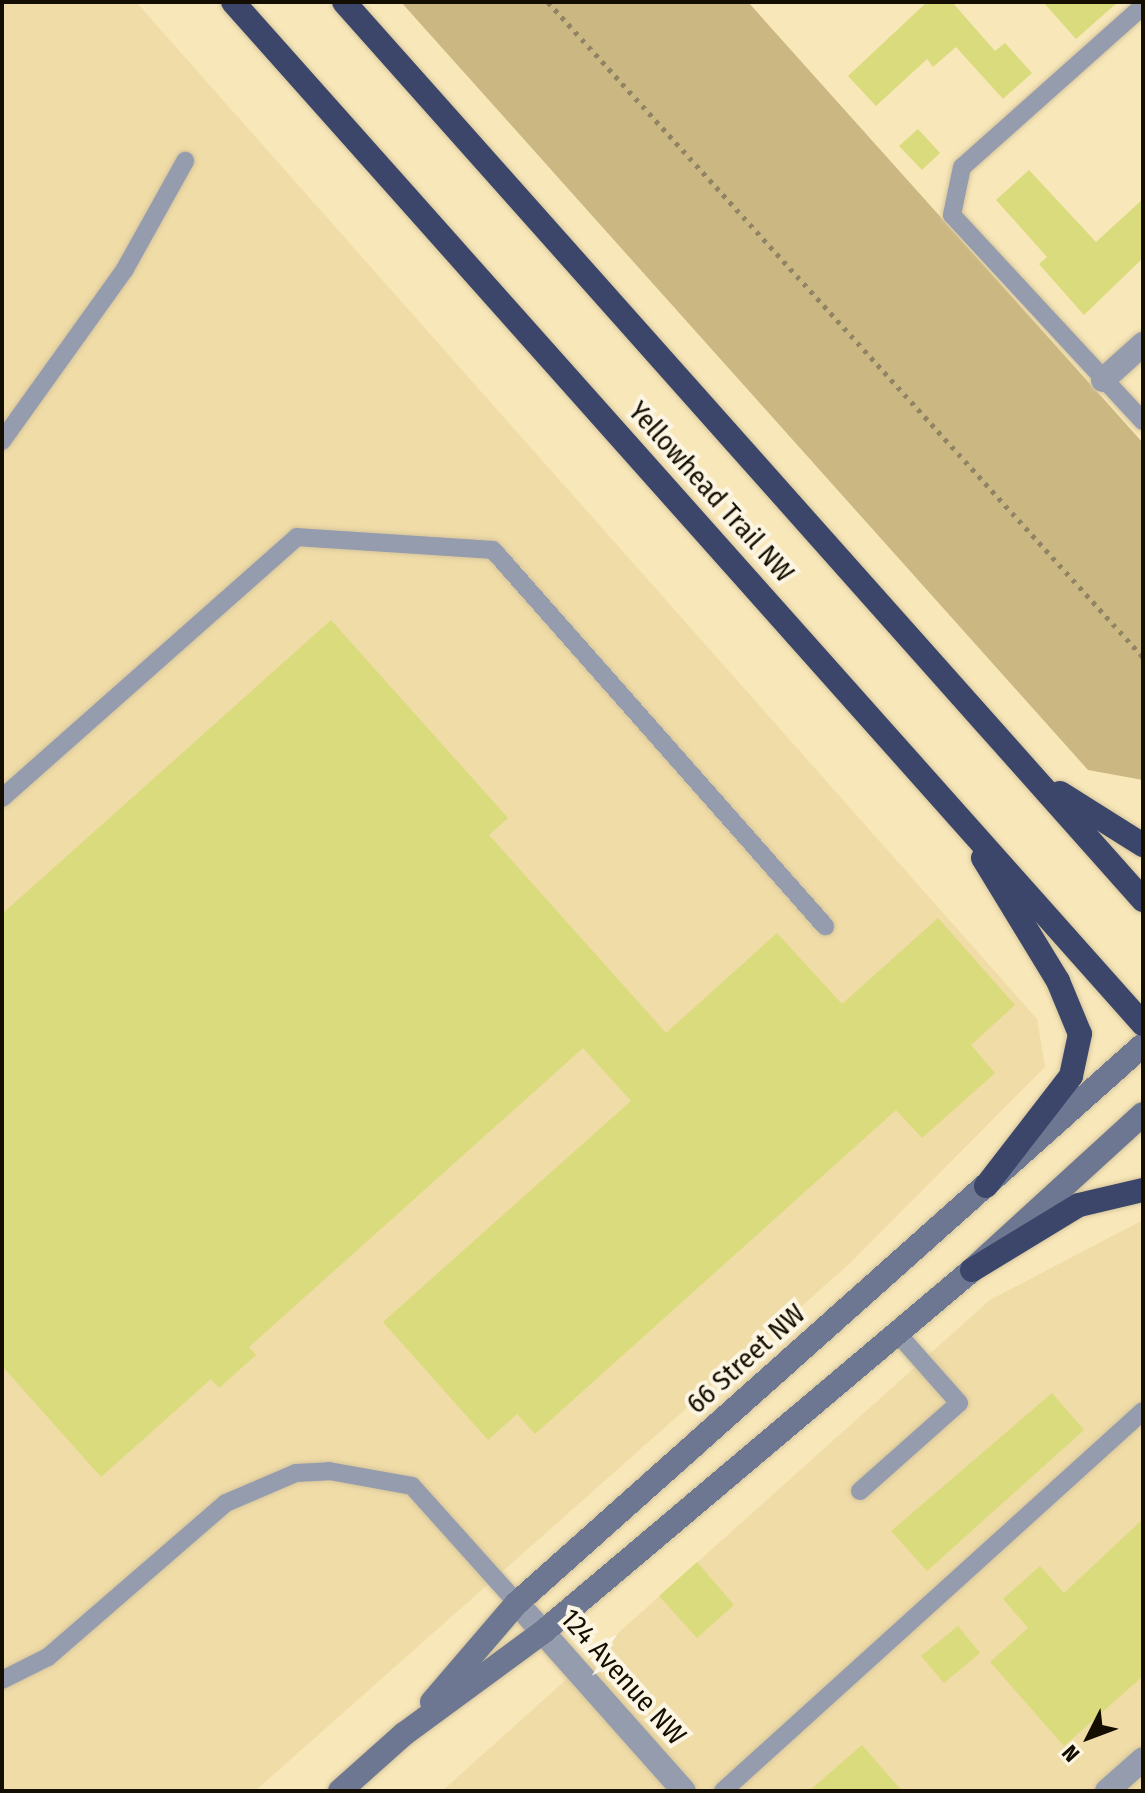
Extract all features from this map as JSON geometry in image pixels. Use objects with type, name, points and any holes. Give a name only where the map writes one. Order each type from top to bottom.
[{"type":"highway","name":"Yellowhead Trail NW","points":[[233,2],[948,801],[1143,1024]]},
{"type":"highway","name":"Yellowhead Trail NW","points":[[344,2],[1143,900]]},
{"type":"highway","points":[[1035,776],[1143,845]]},
{"type":"highway","points":[[948,801],[1058,981],[1080,1034],[1071,1076],[986,1186]]},
{"type":"highway","points":[[972,1270],[1079,1205],[1143,1190]]},
{"type":"main road","name":"66 Street NW","points":[[404,1734],[517,1603],[1143,1045]]},
{"type":"main road","name":"66 Street NW","points":[[340,1791],[404,1734],[543,1632],[972,1270],[1143,1114]]},
{"type":"street","points":[[1103,380],[1143,344]]},
{"type":"street","name":"124 Avenue NW","points":[[517,1603],[684,1791]]},
{"type":"street","points":[[1107,1791],[1143,1759]]},
{"type":"lane","points":[[1143,6],[962,167],[952,215],[1143,421]]},
{"type":"lane","points":[[2,441],[125,269],[185,161]]},
{"type":"lane","points":[[2,798],[297,537],[493,550],[825,926]]},
{"type":"lane","points":[[860,1491],[959,1403],[897,1333]]},
{"type":"lane","points":[[723,1791],[1143,1411]]},
{"type":"lane","points":[[2,1680],[48,1657],[226,1503],[296,1473],[329,1471],[412,1486],[517,1603]]},
{"type":"path","points":[[548,2],[1143,657]]},
{"type":"shaded area","points":[[2,2],[136,2],[1037,1019],[1045,1067],[848,1265],[255,1791],[2,1791]]},
{"type":"shaded area","points":[[401,2],[748,2],[1143,443],[1143,780],[1088,770]]},
{"type":"shaded area","points":[[1143,1220],[1143,1791],[442,1791],[990,1300]]},
{"type":"building","points":[[927,2],[952,2],[995,51],[1005,43],[1032,73],[1003,99],[956,47],[933,67],[927,59],[876,106],[848,76]]},
{"type":"building","points":[[1043,2],[1118,2],[1076,39]]},
{"type":"building","points":[[918,129],[940,153],[922,170],[899,146]]},
{"type":"building","points":[[1029,170],[1096,242],[1143,199],[1143,258],[1084,315],[1039,264],[1047,257],[996,200]]},
{"type":"building","points":[[331,620],[508,818],[489,835],[666,1033],[777,933],[842,1004],[938,918],[1015,1005],[971,1045],[995,1073],[922,1138],[896,1110],[535,1434],[517,1414],[488,1440],[383,1322],[631,1101],[583,1048],[249,1347],[256,1355],[219,1388],[211,1379],[101,1477],[2,1366],[2,914]]},
{"type":"building","points":[[1052,1393],[1084,1430],[927,1571],[891,1531]]},
{"type":"building","points":[[1143,1519],[1143,1676],[1064,1746],[990,1662],[1028,1628],[1003,1599],[1040,1566],[1064,1593]]},
{"type":"building","points":[[697,1562],[734,1605],[697,1638],[659,1596]]},
{"type":"building","points":[[958,1626],[980,1653],[944,1683],[921,1656]]},
{"type":"building","points":[[862,1745],[902,1791],[809,1791]]}]
